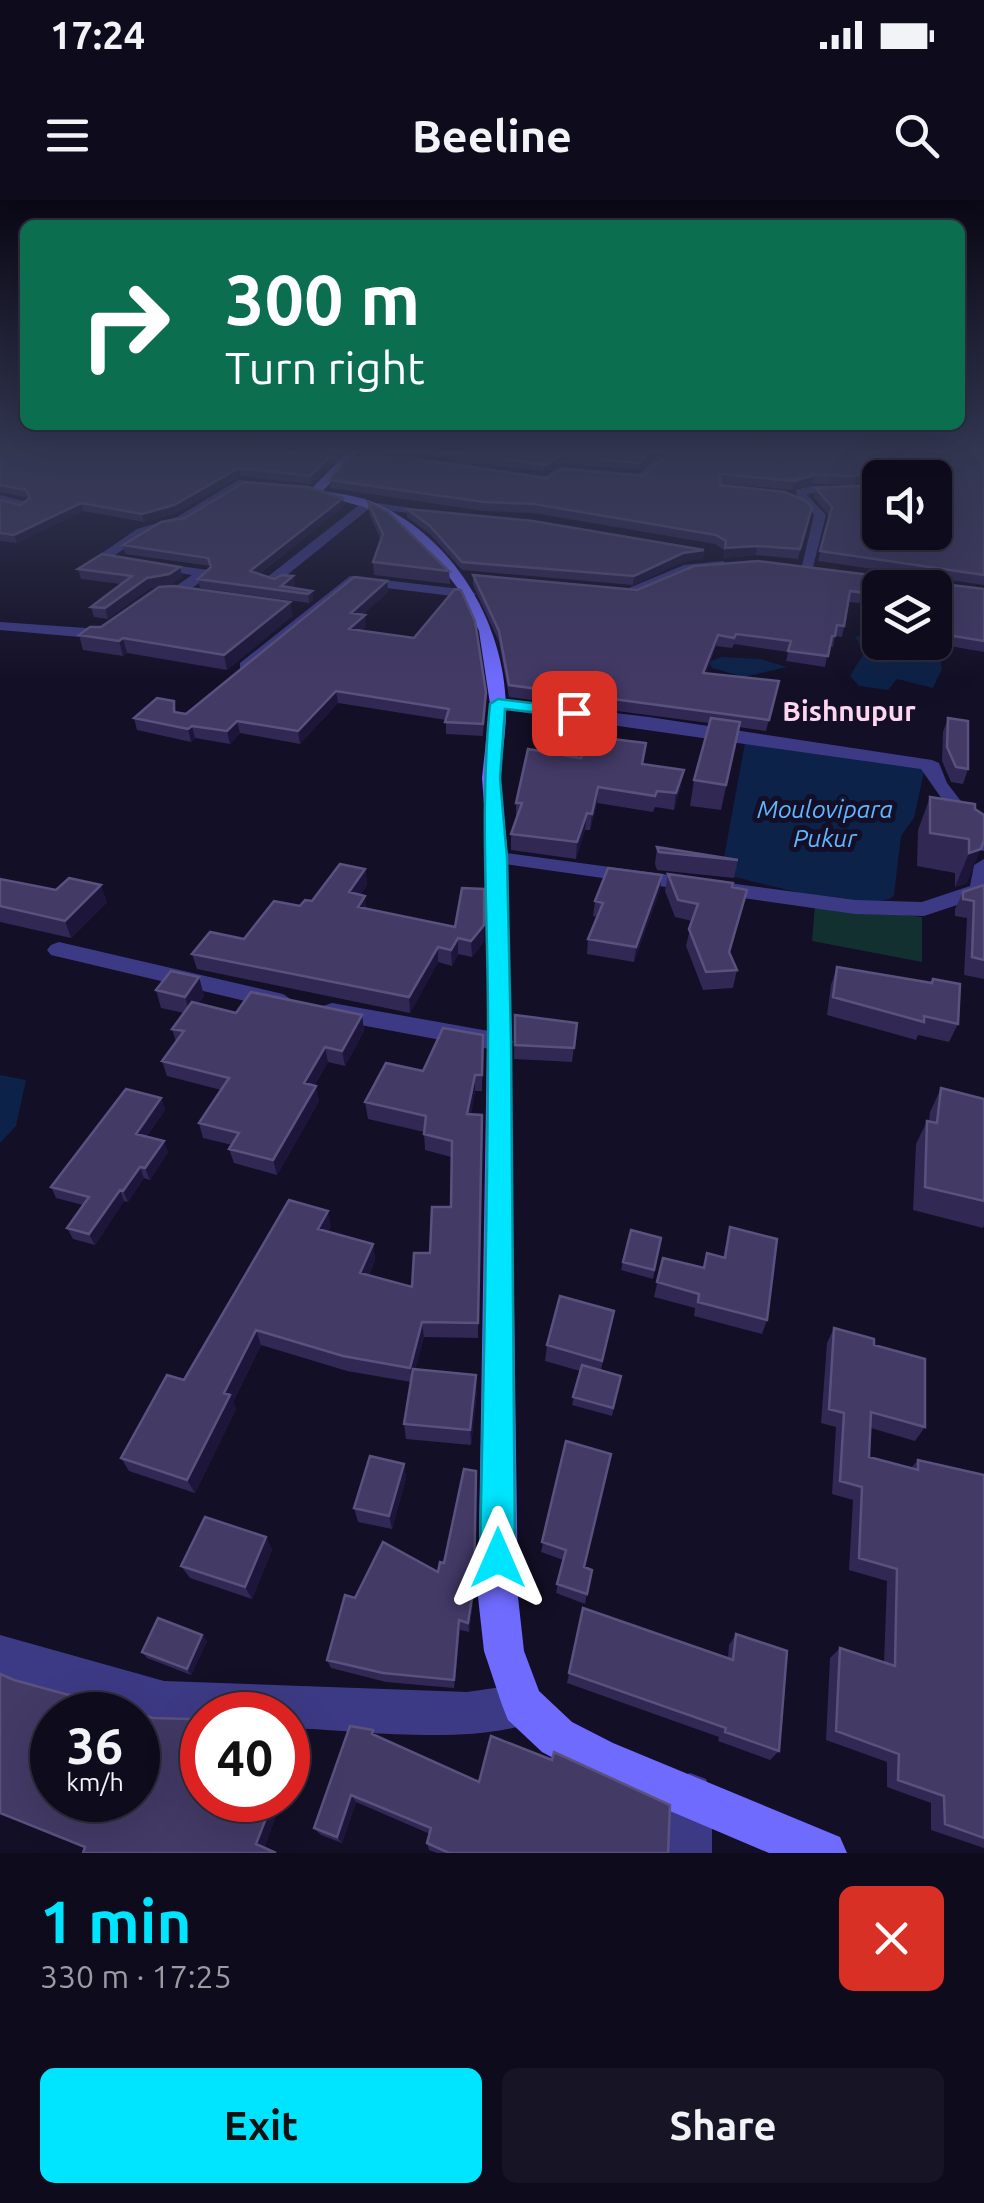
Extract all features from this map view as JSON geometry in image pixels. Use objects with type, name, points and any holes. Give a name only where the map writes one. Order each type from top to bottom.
[{"type":"street","points":[[157,527],[140,532],[100,560],[204,573],[177,592]]},
{"type":"street","points":[[271,581],[339,527]]},
{"type":"street","points":[[405,527],[465,582],[487,631],[498,704],[491,778],[498,858],[498,1597],[504,1651],[523,1705],[558,1737],[598,1758],[824,1853]]},
{"type":"street","points":[[806,567],[817,527]]},
{"type":"street","points":[[700,550],[714,552],[712,566]]},
{"type":"street","points":[[606,591],[636,593],[673,573],[743,563]]},
{"type":"street","points":[[790,566],[824,569]]},
{"type":"street","points":[[228,682],[302,610],[355,578],[465,582]]},
{"type":"street","points":[[143,604],[156,594],[194,594]]},
{"type":"street","points":[[0,626],[102,634],[130,614]]},
{"type":"street","points":[[498,704],[649,722],[925,764],[932,768],[938,784],[984,845]]},
{"type":"street","points":[[498,858],[855,906],[924,910],[980,890],[984,865]]},
{"type":"street","points":[[59,950],[310,1008],[500,1042]]},
{"type":"street","points":[[0,1655],[164,1702],[467,1713],[523,1705]]},
{"type":"street","points":[[689,1853],[690,1795]]},
{"type":"green space","points":[[815,905],[922,917],[922,962],[812,941]]},
{"type":"water","points":[[862,656],[862,660],[941,660],[942,669],[933,688],[897,679],[888,690],[859,686],[850,676]]},
{"type":"water","points":[[721,657],[760,659],[787,667],[744,677],[712,668],[709,662]]},
{"type":"water","name":"Moulovipara Pukur","points":[[745,743],[920,767],[924,772],[914,818],[901,836],[894,895],[890,899],[853,901],[810,895],[730,876],[722,868]]},
{"type":"water","points":[[0,1075],[26,1080],[16,1126],[0,1143]]},
{"type":"building","points":[[0,527],[30,527],[14,535],[0,533]]},
{"type":"building","points":[[153,527],[306,527],[250,571],[274,579],[293,576],[281,586],[312,591],[308,594],[198,579],[211,567],[208,558],[123,545]]},
{"type":"building","points":[[380,527],[404,527],[449,571],[373,562],[383,534]]},
{"type":"building","points":[[431,527],[569,527],[704,550],[683,553],[634,576],[462,562]]},
{"type":"building","points":[[670,527],[806,527],[800,549],[725,548],[726,541],[716,535]]},
{"type":"building","points":[[827,527],[862,527],[862,550],[952,550],[952,527],[984,527],[984,575],[820,551]]},
{"type":"building","points":[[102,554],[180,567],[169,574],[147,578],[105,608],[91,607],[132,576],[78,569]]},
{"type":"building","points":[[758,561],[862,574],[862,593],[850,591],[844,626],[837,625],[828,656],[788,651],[791,641],[718,635],[703,673],[779,681],[769,720],[509,685],[499,631],[473,575],[637,590],[694,566]]},
{"type":"building","points":[[354,577],[387,581],[351,613],[365,615],[349,629],[414,638],[455,589],[461,590],[475,621],[486,692],[483,724],[445,722],[449,709],[336,691],[298,731],[237,721],[227,731],[192,726],[188,729],[134,718],[157,698],[174,701],[174,712],[186,714]]},
{"type":"building","points":[[952,585],[984,589],[984,641],[952,636]]},
{"type":"building","points":[[159,587],[290,602],[224,655],[123,638],[119,641],[79,635],[90,627],[101,627]]},
{"type":"building","points":[[711,718],[740,722],[726,785],[694,780]]},
{"type":"building","points":[[948,718],[968,721],[968,769],[956,767],[947,747]]},
{"type":"building","points":[[588,736],[646,743],[642,764],[684,770],[676,793],[657,791],[655,796],[598,787],[592,814],[587,813],[577,842],[511,834],[522,803],[516,803],[528,749],[581,758]]},
{"type":"building","points":[[930,797],[975,804],[975,809],[984,815],[981,849],[969,853],[969,839],[930,833]]},
{"type":"building","points":[[657,847],[738,860],[659,852]]},
{"type":"building","points":[[340,864],[365,869],[349,892],[365,896],[358,907],[455,927],[462,888],[484,889],[484,925],[471,941],[458,938],[451,950],[438,947],[409,997],[192,954],[210,932],[244,939],[274,901],[300,906],[305,900],[312,901]]},
{"type":"building","points":[[608,868],[662,875],[636,947],[588,939],[603,903],[595,901]]},
{"type":"building","points":[[668,874],[733,883],[732,887],[747,890],[729,952],[737,970],[706,972],[689,929],[698,904],[678,900]]},
{"type":"building","points":[[69,878],[101,885],[65,921],[0,906],[0,879],[56,890]]},
{"type":"building","points":[[984,885],[984,960],[972,957],[974,901],[963,899],[963,892]]},
{"type":"building","points":[[837,967],[960,984],[958,1024],[924,1016],[924,1022],[833,997]]},
{"type":"building","points":[[171,971],[199,977],[185,997],[156,990]]},
{"type":"building","points":[[251,992],[362,1015],[342,1051],[325,1047],[304,1083],[316,1086],[273,1160],[229,1149],[239,1133],[199,1123],[229,1078],[162,1061],[184,1031],[172,1029],[192,1002],[236,1013]]},
{"type":"building","points":[[515,1015],[577,1023],[574,1048],[515,1045]]},
{"type":"building","points":[[443,1028],[483,1035],[482,1075],[475,1075],[467,1114],[482,1115],[478,1323],[422,1322],[410,1368],[343,1356],[256,1330],[224,1393],[230,1395],[187,1480],[121,1458],[167,1375],[184,1380],[289,1200],[328,1211],[318,1229],[373,1244],[360,1273],[412,1287],[414,1253],[430,1253],[432,1207],[451,1207],[452,1141],[424,1134],[426,1116],[365,1102],[386,1063],[423,1071]]},
{"type":"building","points":[[941,1088],[984,1099],[984,1201],[925,1187],[927,1121],[937,1123]]},
{"type":"building","points":[[126,1089],[161,1098],[136,1134],[164,1141],[145,1168],[140,1167],[120,1190],[89,1234],[67,1228],[89,1197],[51,1187]]},
{"type":"building","points":[[730,1227],[777,1239],[767,1320],[698,1302],[699,1294],[657,1282],[663,1258],[704,1268],[707,1253],[725,1258]]},
{"type":"building","points":[[631,1230],[661,1238],[654,1270],[623,1262]]},
{"type":"building","points":[[560,1296],[614,1311],[602,1361],[547,1345]]},
{"type":"building","points":[[834,1328],[874,1339],[874,1345],[925,1359],[925,1427],[871,1412],[869,1457],[918,1470],[918,1460],[984,1475],[984,1838],[945,1824],[944,1796],[898,1780],[899,1754],[836,1731],[840,1648],[895,1666],[897,1569],[859,1558],[862,1487],[840,1481],[844,1413],[829,1409]]},
{"type":"building","points":[[582,1365],[621,1376],[613,1408],[573,1397]]},
{"type":"building","points":[[413,1369],[476,1375],[470,1430],[404,1424]]},
{"type":"building","points":[[566,1441],[611,1454],[584,1567],[592,1570],[587,1594],[557,1584],[566,1550],[542,1542]]},
{"type":"building","points":[[370,1456],[404,1464],[389,1516],[354,1508]]},
{"type":"building","points":[[464,1469],[476,1471],[474,1585],[468,1623],[459,1620],[454,1680],[383,1673],[327,1660],[345,1595],[355,1598],[383,1542],[438,1572],[440,1562],[444,1563]]},
{"type":"building","points":[[205,1517],[266,1537],[245,1587],[181,1566]]},
{"type":"building","points":[[583,1608],[733,1660],[736,1634],[787,1651],[779,1751],[725,1732],[726,1728],[569,1673]]},
{"type":"building","points":[[158,1618],[202,1635],[187,1669],[142,1652]]},
{"type":"building","points":[[0,1674],[58,1692],[30,1692],[30,1822],[160,1822],[160,1718],[180,1719],[180,1822],[264,1822],[256,1844],[276,1853],[83,1853],[85,1847],[0,1813]]},
{"type":"building","points":[[350,1726],[373,1730],[372,1734],[479,1782],[491,1736],[552,1760],[554,1752],[670,1805],[668,1853],[449,1853],[427,1843],[431,1828],[351,1795],[337,1837],[314,1828]]},
{"type":"district","name":"Bishnupur","points":[[849,710]]},
{"type":"route","points":[[498,1558],[500,1042],[498,858],[491,778],[498,704],[574,713]]}]
